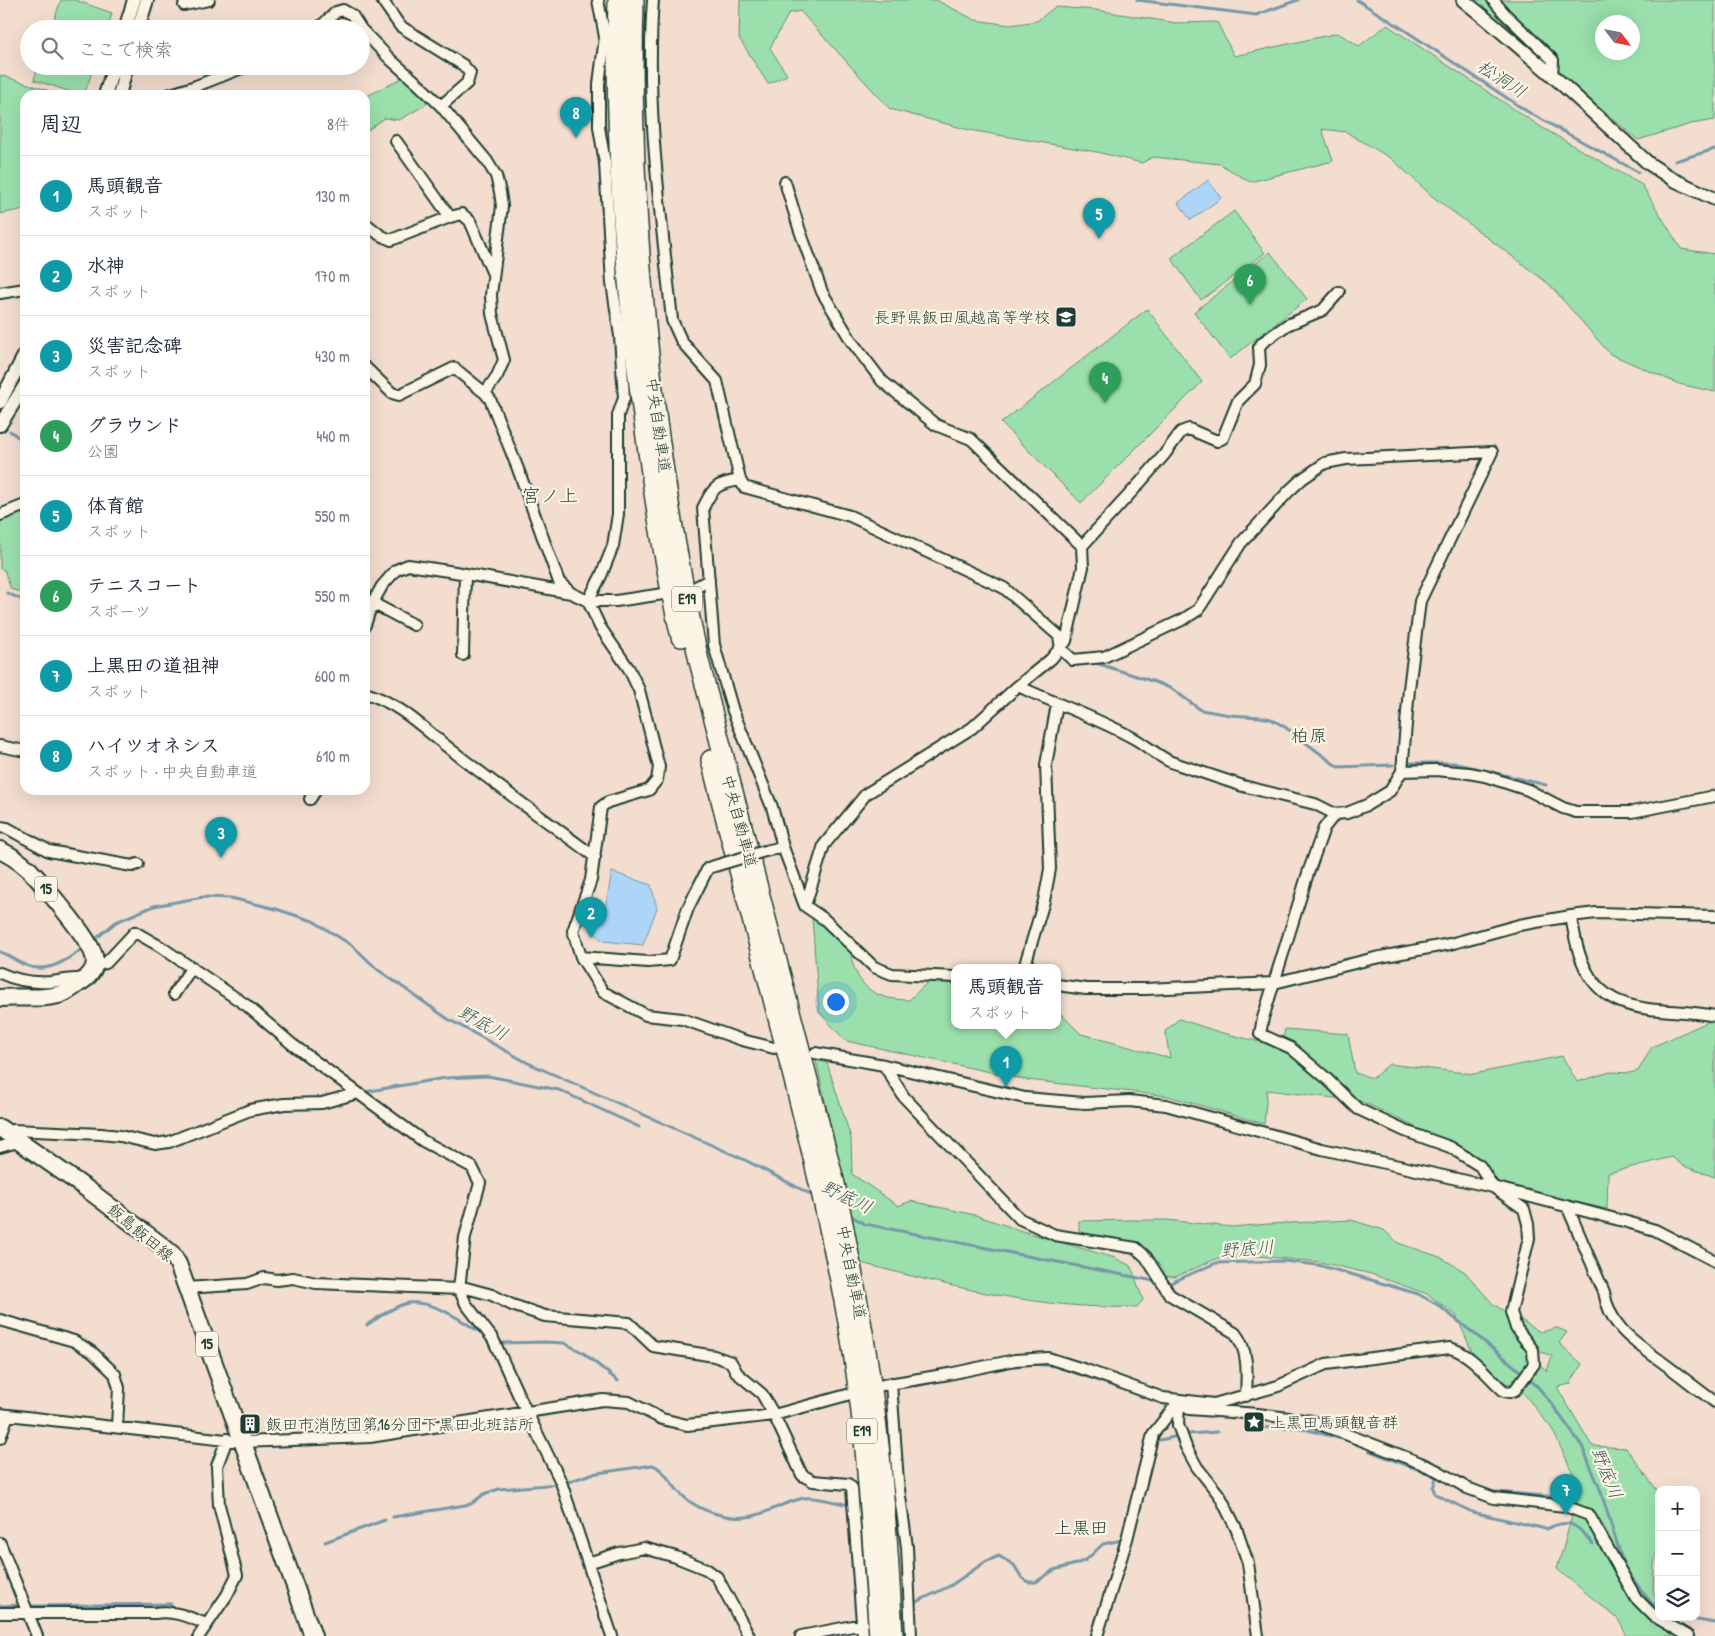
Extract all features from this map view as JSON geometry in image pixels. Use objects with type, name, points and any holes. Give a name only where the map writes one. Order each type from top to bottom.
[{"type":"highway","name":"中央自動車道","points":[[618,0],[618,124],[621,209],[637,371],[657,518],[695,698],[827,1180],[846,1236],[863,1328],[876,1421],[894,1636]]},
{"type":"highway","name":"中央自動車道","points":[[634,0],[634,124],[642,277],[651,366],[668,494],[699,661],[827,1180],[828,1228],[845,1307],[858,1398],[870,1512],[879,1636]]},
{"type":"main road","name":"15","points":[[0,850],[30,870],[84,937],[94,960]]},
{"type":"main road","points":[[0,998],[60,995],[86,980],[91,973],[94,960]]},
{"type":"main road","name":"飯島飯田線","points":[[2,1136],[21,1141],[172,1254],[178,1264],[235,1441],[313,1636]]},
{"type":"street","points":[[128,20],[134,0]]},
{"type":"street","points":[[140,20],[146,0]]},
{"type":"street","points":[[184,5],[209,0]]},
{"type":"street","points":[[382,0],[400,26],[464,65],[470,73],[467,83],[441,106]]},
{"type":"street","points":[[588,601],[613,546],[618,514],[618,415],[624,398],[620,336],[612,282],[605,163],[599,127],[599,84],[605,37],[598,0]]},
{"type":"street","points":[[653,0],[651,28],[652,130],[672,320],[682,342],[717,381],[740,480],[744,487],[850,516],[1004,588],[1059,636],[1061,649],[1073,660],[1104,657],[1184,619],[1198,610],[1241,543],[1302,478],[1325,463],[1346,459],[1492,452],[1420,601],[1408,689],[1402,771],[1390,791],[1367,805],[1347,813],[1335,814],[1315,804],[1243,786],[1171,762],[1135,739],[1018,686]]},
{"type":"street","points":[[1463,0],[1552,75],[1648,163],[1674,180],[1715,199]]},
{"type":"street","points":[[1493,0],[1553,60],[1552,75]]},
{"type":"street","points":[[328,20],[336,12],[343,10],[352,15],[355,20]]},
{"type":"street","points":[[370,38],[441,106],[487,161],[496,176],[502,206],[491,295],[492,314],[504,360],[497,376],[485,393]]},
{"type":"street","points":[[107,90],[111,75]]},
{"type":"street","points":[[120,90],[125,75]]},
{"type":"street","points":[[184,90],[224,75]]},
{"type":"street","points":[[396,141],[450,217]]},
{"type":"street","points":[[785,182],[822,292],[852,342],[882,381],[936,425],[971,440],[1082,546],[1083,567],[1066,641],[1061,649],[1051,660],[1018,686],[972,728],[866,794],[824,845],[805,906]]},
{"type":"street","points":[[370,226],[386,239],[391,240],[462,214],[470,221],[493,275]]},
{"type":"street","points":[[0,293],[20,290]]},
{"type":"street","points":[[1082,546],[1138,485],[1181,432],[1189,429],[1217,441],[1223,438],[1238,401],[1255,384],[1260,365],[1259,347],[1286,326],[1323,310],[1339,292]]},
{"type":"street","points":[[0,402],[20,364]]},
{"type":"street","points":[[370,374],[392,393],[399,395],[454,368],[485,393],[490,399],[518,469],[559,582],[570,593]]},
{"type":"street","points":[[0,425],[20,393]]},
{"type":"street","points":[[740,480],[721,483],[711,492],[703,508],[714,645],[733,710],[772,807],[783,846],[805,906],[824,919],[874,966],[892,974],[951,977]]},
{"type":"street","points":[[0,515],[20,508]]},
{"type":"street","points":[[370,600],[396,570],[408,565],[570,593],[588,601],[616,601],[663,594]]},
{"type":"street","points":[[463,655],[465,574]]},
{"type":"street","points":[[696,588],[709,580]]},
{"type":"street","points":[[588,601],[600,627],[625,662],[639,690],[658,767],[657,780],[649,790],[608,802],[601,807],[591,880],[572,931],[581,957],[603,992],[646,1015],[682,1019],[742,1040],[774,1048]]},
{"type":"street","points":[[370,602],[414,625]]},
{"type":"street","points":[[370,695],[384,700],[409,716],[454,752],[595,857]]},
{"type":"street","points":[[1025,964],[1044,901],[1050,869],[1046,765],[1057,704]]},
{"type":"street","points":[[0,746],[20,749]]},
{"type":"street","points":[[1402,771],[1435,770],[1485,776],[1528,790],[1563,808],[1576,812],[1632,812],[1715,796]]},
{"type":"street","points":[[310,799],[313,795]]},
{"type":"street","points":[[911,1636],[907,1547],[887,1384],[949,1374],[1015,1360],[1048,1358],[1089,1370],[1163,1398],[1214,1404],[1278,1386],[1326,1364],[1450,1348],[1467,1356],[1504,1391],[1509,1392],[1515,1390],[1534,1364],[1533,1350],[1516,1328],[1511,1312],[1529,1238],[1524,1209],[1493,1187],[1480,1166],[1450,1147],[1405,1131],[1358,1109],[1291,1048],[1260,1034],[1263,1018],[1308,873],[1324,828],[1335,814]]},
{"type":"street","points":[[0,827],[7,828],[49,851],[132,866],[138,864]]},
{"type":"street","points":[[581,957],[648,962],[670,960],[688,908],[708,868],[783,846]]},
{"type":"street","points":[[1061,986],[1086,989],[1274,984],[1375,958],[1450,944],[1519,925],[1571,916],[1596,913],[1715,916]]},
{"type":"street","points":[[1571,916],[1582,961],[1596,986],[1609,997],[1628,1005],[1715,1016]]},
{"type":"street","points":[[94,960],[106,963],[135,932],[192,967],[246,1005],[293,1045],[423,1141],[472,1166],[480,1183],[465,1237],[459,1288],[466,1304],[493,1338],[561,1482],[612,1636]]},
{"type":"street","points":[[174,994],[192,967]]},
{"type":"street","points":[[0,974],[31,982],[48,982],[72,978],[86,980]]},
{"type":"street","points":[[815,1053],[884,1066],[1025,1098],[1084,1103],[1129,1101],[1166,1105],[1322,1149],[1493,1187],[1655,1230],[1715,1260]]},
{"type":"street","points":[[884,1066],[904,1097],[1020,1220],[1056,1235],[1136,1248],[1146,1256],[1170,1295],[1229,1329],[1241,1341],[1244,1350],[1246,1396]]},
{"type":"street","points":[[2,1136],[13,1130],[101,1134],[155,1144],[169,1142],[249,1110],[284,1104],[322,1103],[358,1093]]},
{"type":"street","points":[[1567,1206],[1617,1325],[1634,1342],[1715,1402]]},
{"type":"street","points":[[186,1288],[247,1284],[264,1278],[277,1280],[293,1278],[316,1283],[459,1288],[492,1295],[512,1305],[546,1316],[629,1323],[654,1346],[714,1356],[731,1362],[737,1373],[762,1394],[802,1475],[813,1480],[848,1484],[852,1488],[863,1636]]},
{"type":"street","points":[[0,1320],[74,1341],[92,1352],[115,1374],[119,1388],[117,1427]]},
{"type":"street","points":[[0,1438],[4,1414],[235,1441],[370,1437],[603,1400],[629,1402],[662,1419],[687,1425],[774,1415],[847,1395]]},
{"type":"street","points":[[1096,1636],[1127,1539],[1153,1434],[1179,1401]]},
{"type":"street","points":[[1179,1401],[1178,1425],[1186,1447],[1197,1467],[1220,1496],[1236,1528],[1245,1554],[1248,1563],[1258,1636]]},
{"type":"street","points":[[1179,1401],[1189,1409],[1258,1414],[1312,1421],[1418,1462],[1467,1488],[1494,1498],[1565,1506],[1589,1515],[1636,1598],[1654,1616],[1688,1636]]},
{"type":"street","points":[[199,1636],[227,1595],[237,1575],[219,1505],[217,1466],[235,1441]]},
{"type":"street","points":[[0,1543],[37,1636]]},
{"type":"street","points":[[588,1563],[619,1553],[644,1548],[676,1557],[706,1569],[717,1577],[749,1636]]},
{"type":"street","points":[[0,1613],[155,1613],[166,1611],[177,1612],[206,1624]]},
{"type":"street","points":[[801,1636],[863,1624]]},
{"type":"green space","points":[[61,0],[75,0],[112,13],[110,20],[54,20]]},
{"type":"green space","points":[[740,0],[936,0],[975,20],[1010,25],[1037,21],[1055,7],[1096,10],[1176,23],[1217,22],[1234,56],[1338,33],[1359,46],[1387,25],[1541,127],[1642,185],[1681,249],[1715,254],[1715,392],[1679,384],[1610,354],[1549,284],[1432,196],[1392,159],[1346,132],[1322,129],[1333,161],[1250,182],[1220,164],[1153,157],[1142,163],[1097,152],[969,130],[890,109],[800,11],[789,13],[770,48],[787,75],[768,84],[739,38]]},
{"type":"green space","points":[[1472,0],[1715,0],[1715,120],[1691,124],[1638,140]]},
{"type":"green space","points":[[0,75],[46,90],[20,90],[20,210],[0,214]]},
{"type":"green space","points":[[35,75],[91,75],[86,90],[65,90],[34,80]]},
{"type":"green space","points":[[406,76],[426,98],[427,104],[399,120],[385,118],[370,128],[370,94]]},
{"type":"green space","points":[[1234,211],[1265,253],[1201,300],[1171,258]]},
{"type":"green space","points":[[1270,252],[1307,299],[1230,359],[1194,312]]},
{"type":"green space","points":[[1147,309],[1202,382],[1081,503],[1001,423]]},
{"type":"green space","points":[[20,512],[20,592],[11,589],[4,570],[0,569],[0,520],[8,519]]},
{"type":"green space","points":[[812,917],[835,932],[847,943],[859,978],[870,990],[877,994],[884,997],[909,1000],[930,980],[951,982],[951,1029],[1061,1029],[1061,1014],[1081,1034],[1170,1058],[1165,1031],[1179,1019],[1219,1032],[1281,1047],[1285,1029],[1348,1034],[1355,1073],[1373,1078],[1389,1064],[1474,1074],[1562,1056],[1577,1082],[1610,1072],[1629,1073],[1638,1071],[1652,1047],[1715,1020],[1715,1177],[1683,1166],[1672,1157],[1608,1173],[1607,1209],[1502,1186],[1476,1158],[1360,1101],[1267,1090],[1264,1124],[1168,1096],[1027,1080],[846,1041],[819,1012]]},
{"type":"green space","points":[[816,1060],[827,1063],[851,1138],[852,1174],[898,1206],[911,1201],[975,1215],[1025,1232],[1115,1258],[1131,1266],[1143,1300],[1137,1307],[1067,1305],[1032,1301],[964,1288],[861,1263]]},
{"type":"green space","points":[[1166,1220],[1232,1227],[1351,1220],[1384,1230],[1398,1243],[1440,1257],[1465,1272],[1493,1304],[1506,1312],[1529,1356],[1529,1361],[1512,1384],[1496,1382],[1476,1361],[1456,1315],[1427,1294],[1371,1274],[1320,1262],[1257,1256],[1216,1259],[1175,1277],[1159,1276],[1144,1249],[1079,1232],[1079,1221]]},
{"type":"green space","points":[[1518,1318],[1540,1332],[1557,1328],[1567,1332],[1559,1343],[1582,1364],[1570,1384],[1557,1387],[1592,1446],[1626,1448],[1655,1488],[1653,1593],[1655,1597],[1655,1621],[1669,1621],[1677,1636],[1627,1636],[1618,1619],[1557,1569],[1580,1488],[1552,1429],[1521,1390],[1539,1364],[1547,1371],[1552,1356],[1538,1351]]},
{"type":"water","points":[[1208,180],[1221,198],[1191,220],[1178,203]]},
{"type":"water","points":[[612,872],[651,885],[657,908],[643,945],[603,941],[592,931],[606,904]]},
{"type":"waterway","name":"松洞川","points":[[1137,0],[1256,15],[1298,0]]},
{"type":"waterway","name":"松洞川","points":[[1357,0],[1528,112],[1638,172]]},
{"type":"waterway","name":"松洞川","points":[[1675,161],[1715,149]]},
{"type":"waterway","points":[[10,431],[20,438]]},
{"type":"waterway","points":[[7,593],[20,599]]},
{"type":"waterway","points":[[1093,662],[1172,689],[1201,710],[1271,719],[1285,727],[1338,767],[1393,765]]},
{"type":"waterway","points":[[1406,763],[1454,763],[1546,785]]},
{"type":"waterway","name":"野底川","points":[[93,941],[116,922],[154,906],[203,897],[231,898],[276,909],[313,921],[353,946],[377,969],[448,1019],[528,1063],[745,1160],[814,1196]]},
{"type":"waterway","name":"野底川","points":[[0,952],[25,965],[41,968],[65,961],[85,947]]},
{"type":"waterway","points":[[364,1092],[445,1078],[488,1076],[559,1090],[639,1127]]},
{"type":"waterway","name":"野底川","points":[[848,1214],[865,1224],[1159,1282]]},
{"type":"waterway","name":"野底川","points":[[1165,1283],[1168,1284],[1216,1263],[1283,1261],[1318,1265],[1361,1277],[1418,1294],[1438,1305],[1506,1359],[1538,1387],[1551,1403],[1582,1446],[1600,1489],[1625,1569],[1651,1603],[1655,1605]]},
{"type":"waterway","points":[[367,1325],[385,1313],[404,1304],[425,1304],[447,1312],[486,1336]]},
{"type":"waterway","points":[[500,1343],[564,1343],[582,1352],[618,1381]]},
{"type":"waterway","points":[[1001,1368],[1031,1364],[1056,1366],[1166,1404]]},
{"type":"waterway","points":[[916,1386],[944,1380]]},
{"type":"waterway","points":[[1250,1428],[1297,1427],[1342,1439]]},
{"type":"waterway","points":[[1189,1434],[1217,1432]]},
{"type":"waterway","points":[[1160,1440],[1174,1437]]},
{"type":"waterway","points":[[1370,1451],[1435,1476],[1433,1488],[1435,1494],[1472,1512],[1546,1529],[1567,1523],[1582,1532],[1593,1544]]},
{"type":"waterway","points":[[568,1482],[591,1474],[653,1465],[661,1470],[689,1501],[707,1511],[726,1516],[748,1517],[757,1515],[804,1498],[849,1505]]},
{"type":"waterway","points":[[393,1517],[471,1504],[484,1494],[499,1489],[559,1484]]},
{"type":"waterway","points":[[1496,1492],[1559,1497]]},
{"type":"waterway","points":[[325,1542],[385,1520]]},
{"type":"waterway","points":[[914,1603],[950,1586],[985,1562],[999,1556],[1014,1565],[1022,1578],[1028,1582],[1036,1582],[1054,1570],[1086,1560],[1103,1544],[1122,1540]]},
{"type":"waterway","points":[[1091,1636],[1120,1545]]},
{"type":"waterway","points":[[32,1606],[171,1604]]},
{"type":"waterway","points":[[0,1606],[21,1605]]},
{"type":"waterway","name":"野底川","points":[[1700,1620],[1715,1623]]},
{"type":"place","name":"ハイツオネシス","points":[[576,138]]},
{"type":"place","name":"体育館","points":[[1099,239]]},
{"type":"place","name":"テニスコート","points":[[1250,305]]},
{"type":"place","name":"長野県飯田風越高等学校","points":[[1066,317]]},
{"type":"place","name":"グラウンド","points":[[1105,403]]},
{"type":"place","name":"災害記念碑","points":[[221,858]]},
{"type":"place","name":"水神","points":[[591,938]]},
{"type":"place","name":"馬頭観音","points":[[1006,1087]]},
{"type":"place","name":"上黒田馬頭観音群","points":[[1254,1422]]},
{"type":"place","name":"飯田市消防団第16分団下黒田北班詰所","points":[[250,1424]]},
{"type":"place","name":"上黒田の道祖神","points":[[1566,1515]]},
{"type":"district","name":"宮ノ上","points":[[550,495]]},
{"type":"district","name":"柏原","points":[[1309,736]]},
{"type":"district","name":"上黒田","points":[[1081,1528]]}]
